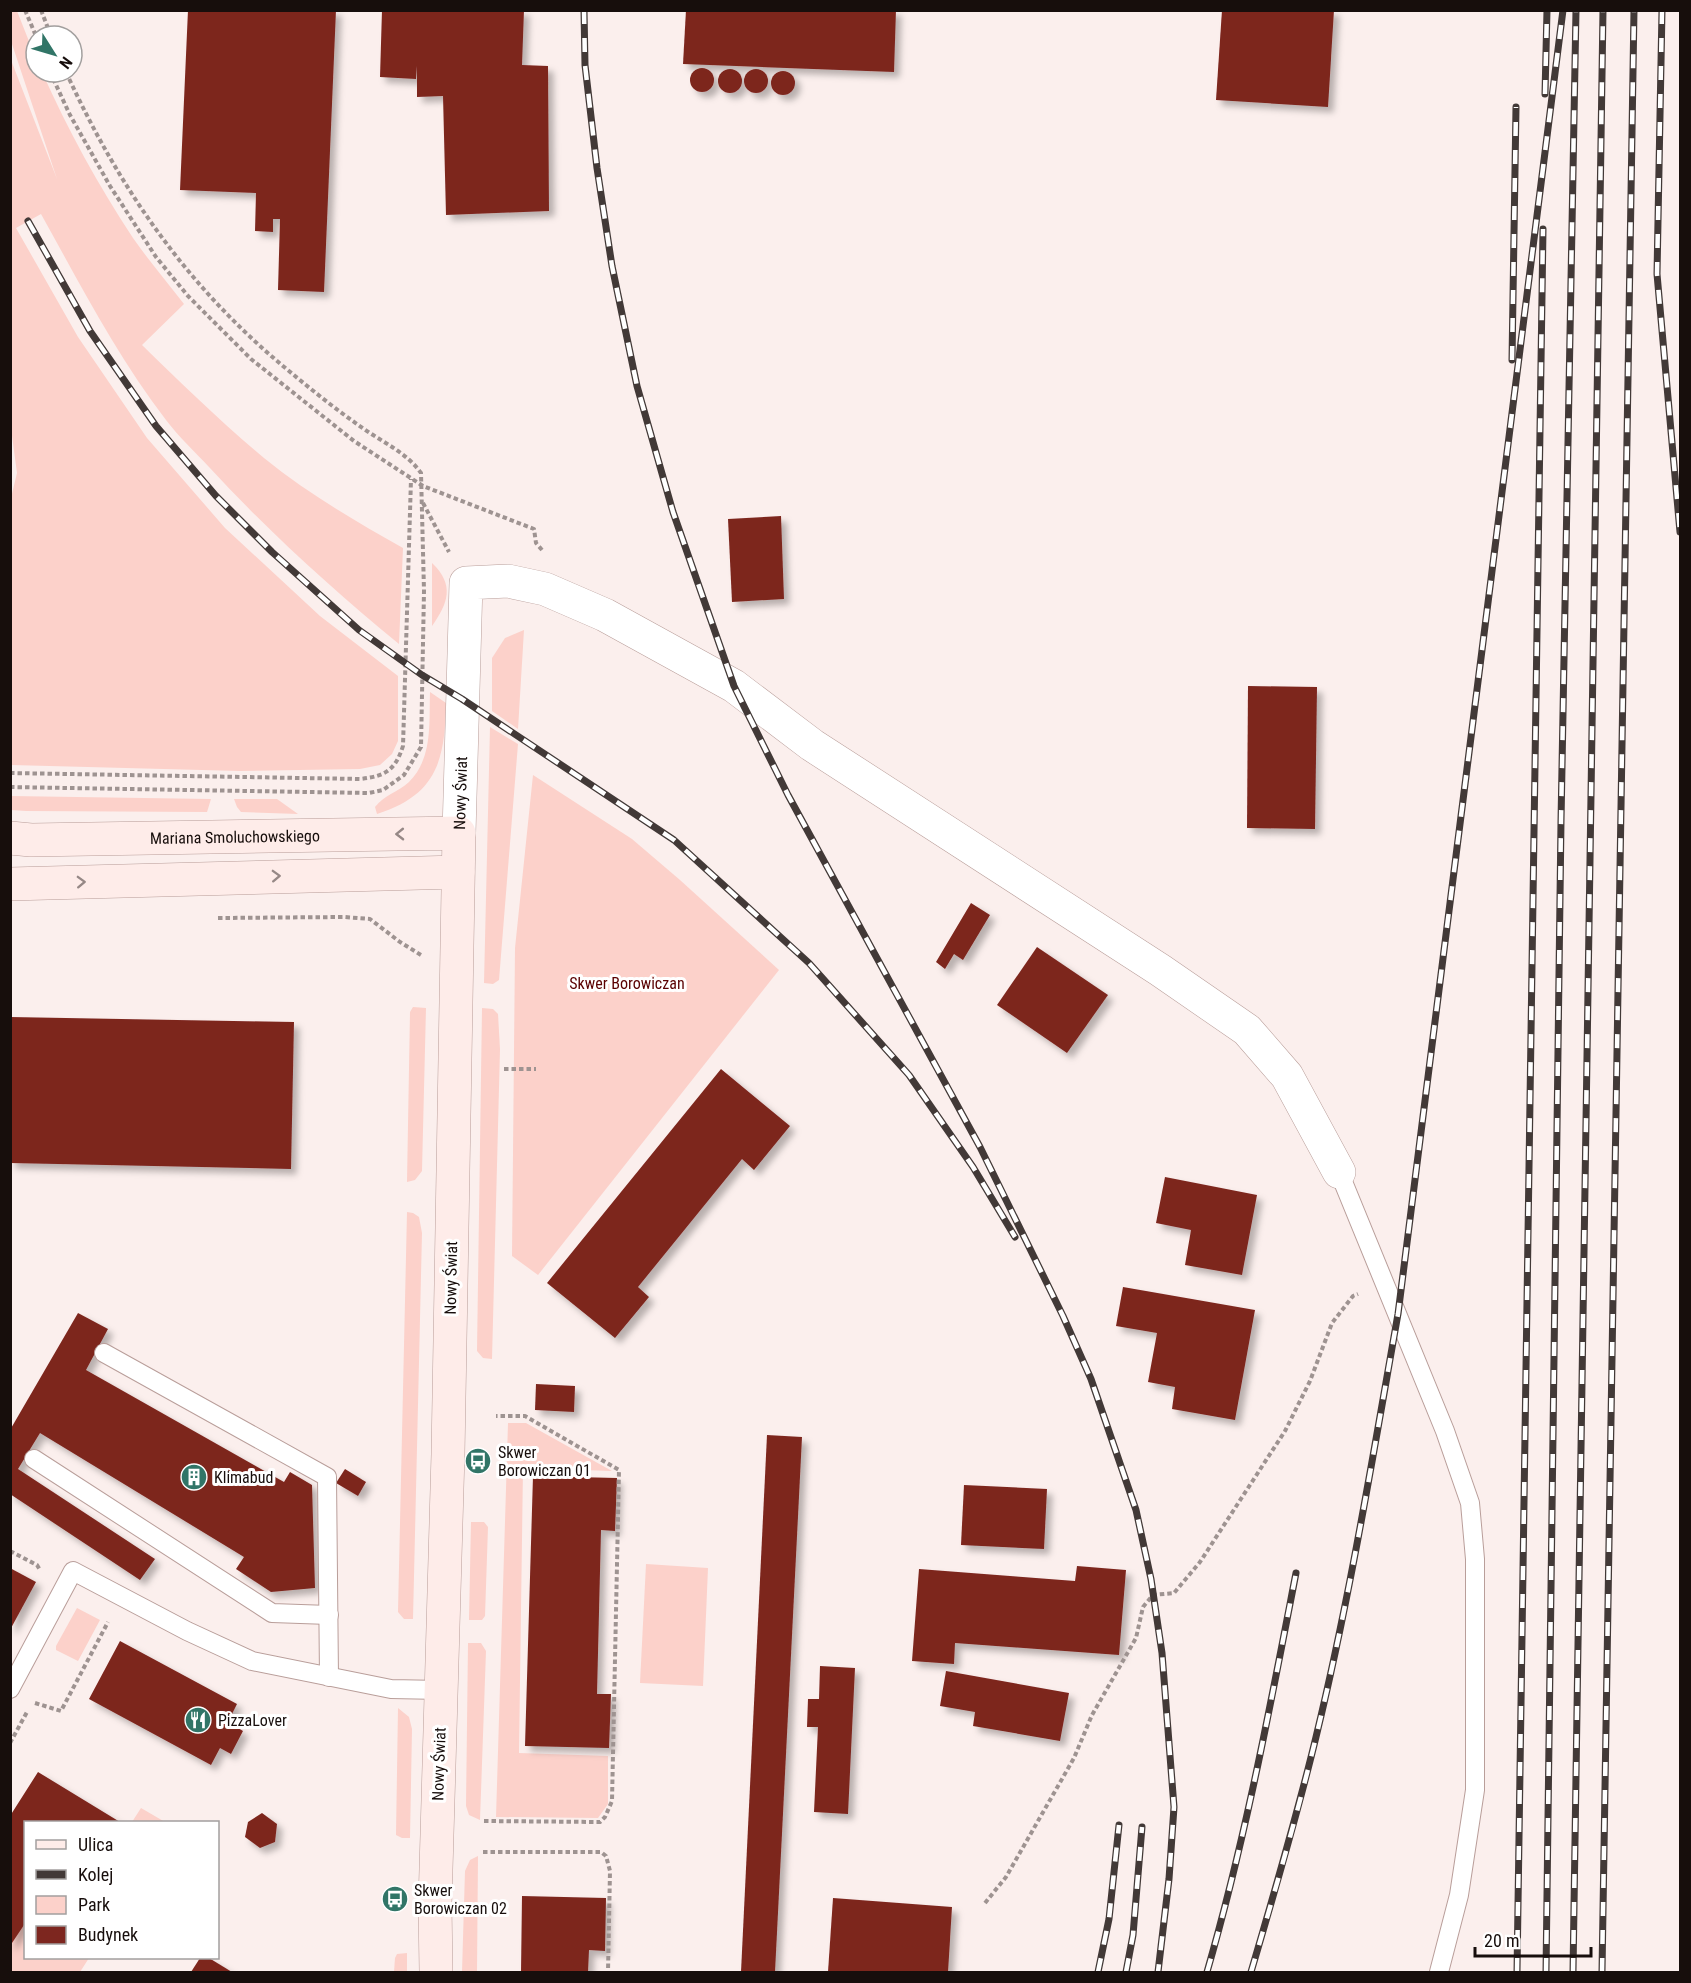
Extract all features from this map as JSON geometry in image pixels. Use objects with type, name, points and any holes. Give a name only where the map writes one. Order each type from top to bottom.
[{"type":"street","points":[[466,583],[508,581],[545,589],[605,615],[724,681],[812,745],[1160,970],[1246,1030],[1280,1068],[1287,1076],[1339,1172]]},
{"type":"street","name":"Nowy Świat","points":[[436,1972],[435,1904],[448,1455],[456,968],[466,583]]},
{"type":"street","name":"Mariana Smoluchowskiego","points":[[10,838],[31,840],[459,833]]},
{"type":"street","points":[[10,884],[458,872]]},
{"type":"lane","points":[[1339,1172],[1445,1431],[1470,1503],[1475,1560],[1475,1790],[1459,1895],[1438,1972]]},
{"type":"lane","points":[[104,1353],[327,1477],[329,1677]]},
{"type":"lane","points":[[34,1459],[272,1613],[329,1615]]},
{"type":"lane","points":[[10,1689],[73,1571],[187,1631],[252,1661],[391,1689],[441,1690]]},
{"type":"path","points":[[25,10],[31,24]]},
{"type":"path","points":[[40,10],[46,24]]},
{"type":"path","points":[[56,84],[70,115],[115,195],[156,257],[188,296],[251,359],[354,441],[411,479],[423,486],[534,529]]},
{"type":"path","points":[[10,787],[369,793],[393,785],[404,775],[421,747],[424,591],[422,473],[409,459],[363,429],[258,346],[200,286],[161,239],[137,205],[71,84]]},
{"type":"path","points":[[10,773],[360,779],[382,776],[399,758],[403,746],[411,479]]},
{"type":"path","points":[[423,502],[466,583]]},
{"type":"path","points":[[370,920],[419,955],[456,968]]},
{"type":"path","points":[[504,1069],[536,1069]]},
{"type":"path","points":[[985,1903],[1006,1877],[1074,1758],[1092,1715],[1136,1638],[1143,1607],[1153,1595],[1174,1593],[1200,1562],[1285,1431],[1310,1381],[1332,1323],[1353,1296],[1383,1278]]},
{"type":"path","points":[[484,1821],[600,1822],[612,1801],[619,1470],[525,1416],[496,1416]]},
{"type":"path","points":[[10,1743],[32,1703],[61,1710],[111,1617]]},
{"type":"path","points":[[483,1852],[602,1852],[609,1863],[610,1871],[608,1972]]},
{"type":"green space","points":[[11,10],[17,11],[24,29],[24,80],[11,41]]},
{"type":"green space","points":[[11,60],[57,179],[25,84],[48,84],[73,136],[120,218],[139,247],[184,304],[142,345],[217,417],[280,471],[332,506],[403,548],[399,644],[277,537],[171,426],[148,396],[115,345],[41,214],[16,228],[78,337],[147,438],[225,528],[320,616],[398,676],[398,741],[392,754],[380,765],[360,769],[240,771],[11,765],[10,502],[17,473],[10,421]]},
{"type":"green space","points":[[432,563],[444,579],[447,594],[442,610],[432,626]]},
{"type":"green space","points":[[524,630],[518,729],[492,711],[492,658],[505,638]]},
{"type":"green space","points":[[430,692],[446,703],[443,742],[434,773],[413,797],[377,814],[375,807],[409,782],[417,773],[422,762],[428,740]]},
{"type":"green space","points":[[490,727],[518,744],[499,980],[493,984],[484,983]]},
{"type":"green space","name":"Skwer Borowiczan","points":[[533,775],[632,839],[779,970],[538,1275],[512,1256],[515,948]]},
{"type":"green space","points":[[10,796],[211,799],[207,812],[26,811],[11,810]]},
{"type":"green space","points":[[234,799],[277,799],[298,814],[241,812]]},
{"type":"green space","points":[[413,1007],[426,1008],[422,1171],[415,1180],[407,1182],[410,1012]]},
{"type":"green space","points":[[482,1008],[493,1009],[498,1014],[500,1049],[492,1359],[483,1358],[477,1351]]},
{"type":"green space","points":[[407,1212],[419,1217],[422,1233],[413,1619],[404,1619],[398,1612]]},
{"type":"green space","points":[[508,1423],[526,1423],[612,1471],[523,1468],[519,1753],[608,1756],[608,1804],[598,1818],[496,1817]]},
{"type":"green space","points":[[471,1522],[484,1522],[488,1527],[485,1616],[482,1620],[469,1620]]},
{"type":"green space","points":[[646,1564],[708,1568],[703,1686],[640,1683]]},
{"type":"green space","points":[[77,1608],[100,1620],[78,1661],[56,1650]]},
{"type":"green space","points":[[468,1643],[481,1643],[486,1651],[480,1820],[469,1815],[466,1806]]},
{"type":"green space","points":[[398,1708],[409,1717],[412,1729],[410,1838],[396,1835]]},
{"type":"green space","points":[[141,1808],[163,1821],[133,1821]]},
{"type":"green space","points":[[478,1856],[477,1972],[462,1972],[465,1871],[470,1860]]},
{"type":"green space","points":[[24,1924],[24,1959],[88,1959],[80,1972],[11,1972],[10,1946]]},
{"type":"green space","points":[[407,1953],[407,1972],[394,1972],[397,1954]]},
{"type":"building","points":[[188,10],[336,10],[324,292],[278,290],[280,219],[273,219],[273,232],[255,231],[256,193],[180,190]]},
{"type":"building","points":[[382,10],[524,10],[522,65],[548,66],[549,211],[446,215],[443,96],[417,97],[417,66],[416,79],[380,77]]},
{"type":"building","points":[[686,10],[896,10],[894,72],[683,64]]},
{"type":"building","points":[[1222,10],[1334,10],[1328,107],[1216,100]]},
{"type":"building","points":[[702,68],[711,71],[714,80],[711,89],[702,92],[693,89],[690,80],[693,71]]},
{"type":"building","points":[[730,69],[739,72],[742,81],[739,90],[730,93],[721,90],[718,81],[721,72]]},
{"type":"building","points":[[756,69],[765,72],[768,81],[765,90],[756,93],[747,90],[744,81],[747,72]]},
{"type":"building","points":[[783,71],[792,74],[795,83],[792,92],[783,95],[774,92],[771,83],[774,74]]},
{"type":"building","points":[[781,516],[784,599],[732,602],[728,519]]},
{"type":"building","points":[[1248,686],[1317,687],[1315,829],[1247,828]]},
{"type":"building","points":[[971,903],[990,915],[963,960],[954,954],[945,969],[936,962]]},
{"type":"building","points":[[1037,947],[1108,995],[1067,1053],[997,1005]]},
{"type":"building","points":[[10,1017],[294,1022],[291,1169],[10,1163]]},
{"type":"building","points":[[721,1069],[790,1126],[754,1170],[742,1159],[638,1287],[649,1297],[615,1338],[547,1283]]},
{"type":"building","points":[[1165,1177],[1257,1195],[1242,1275],[1185,1265],[1191,1230],[1156,1223]]},
{"type":"building","points":[[1123,1287],[1255,1310],[1235,1420],[1172,1409],[1175,1387],[1148,1382],[1157,1333],[1116,1326]]},
{"type":"building","name":"Klimabud","points":[[78,1313],[108,1329],[86,1370],[284,1482],[290,1472],[312,1485],[315,1588],[271,1592],[236,1569],[244,1557],[40,1433],[18,1469],[155,1559],[140,1580],[10,1494],[10,1430]]},
{"type":"building","points":[[536,1384],[575,1386],[574,1412],[535,1410]]},
{"type":"building","points":[[767,1435],[802,1437],[775,1972],[741,1972]]},
{"type":"building","points":[[345,1469],[366,1482],[358,1496],[336,1483]]},
{"type":"building","points":[[533,1476],[617,1478],[615,1531],[601,1530],[597,1694],[611,1694],[609,1748],[525,1746]]},
{"type":"building","points":[[964,1485],[1047,1489],[1044,1549],[961,1545]]},
{"type":"building","points":[[1077,1566],[1126,1570],[1119,1655],[955,1643],[954,1664],[912,1661],[919,1569],[1075,1581]]},
{"type":"building","points":[[10,1568],[36,1582],[10,1630]]},
{"type":"building","points":[[120,1641],[237,1704],[228,1722],[243,1731],[231,1754],[220,1748],[211,1765],[89,1699]]},
{"type":"building","points":[[820,1666],[855,1668],[848,1814],[814,1812],[818,1727],[807,1727],[808,1699],[819,1699]]},
{"type":"building","points":[[946,1671],[1069,1693],[1060,1741],[973,1726],[975,1712],[940,1706]]},
{"type":"building","points":[[38,1772],[118,1821],[24,1821],[24,1925],[10,1946],[10,1816]]},
{"type":"building","points":[[262,1813],[277,1824],[275,1842],[260,1848],[245,1837],[248,1822]]},
{"type":"building","points":[[522,1896],[606,1898],[605,1951],[589,1950],[588,1972],[521,1972]]},
{"type":"building","points":[[833,1898],[952,1907],[948,1972],[828,1972]]},
{"type":"building","points":[[199,1959],[211,1959],[232,1972],[191,1972]]},
{"type":"railway","points":[[584,10],[585,65],[597,168],[612,266],[637,386],[673,512],[734,686],[788,795],[980,1147],[1063,1316],[1091,1379],[1136,1510],[1151,1579],[1162,1653],[1174,1807],[1169,1879],[1158,1972]]},
{"type":"railway","points":[[1545,94],[1547,10]]},
{"type":"railway","points":[[1251,1972],[1301,1796],[1340,1632],[1398,1314],[1563,10]]},
{"type":"railway","points":[[1546,1972],[1561,821],[1576,10]]},
{"type":"railway","points":[[1573,1972],[1603,10]]},
{"type":"railway","points":[[1602,1972],[1634,10]]},
{"type":"railway","points":[[1662,10],[1657,274],[1680,532]]},
{"type":"railway","points":[[1512,360],[1516,107]]},
{"type":"railway","points":[[28,221],[90,331],[156,426],[216,496],[272,552],[359,630],[422,675],[462,699],[674,840],[809,963],[909,1075],[973,1167],[1015,1237]]},
{"type":"railway","points":[[1517,1972],[1543,229]]},
{"type":"railway","points":[[1207,1972],[1245,1824],[1296,1573]]},
{"type":"railway","points":[[1098,1972],[1109,1919],[1119,1825]]},
{"type":"railway","points":[[1126,1972],[1133,1935],[1142,1827]]},
{"type":"place","name":"Skwer Borowiczan 01","points":[[478,1461]]},
{"type":"place","name":"Klimabud","points":[[194,1477]]},
{"type":"place","name":"PizzaLover","points":[[198,1720]]},
{"type":"place","name":"Skwer Borowiczan 02","points":[[395,1899]]}]
